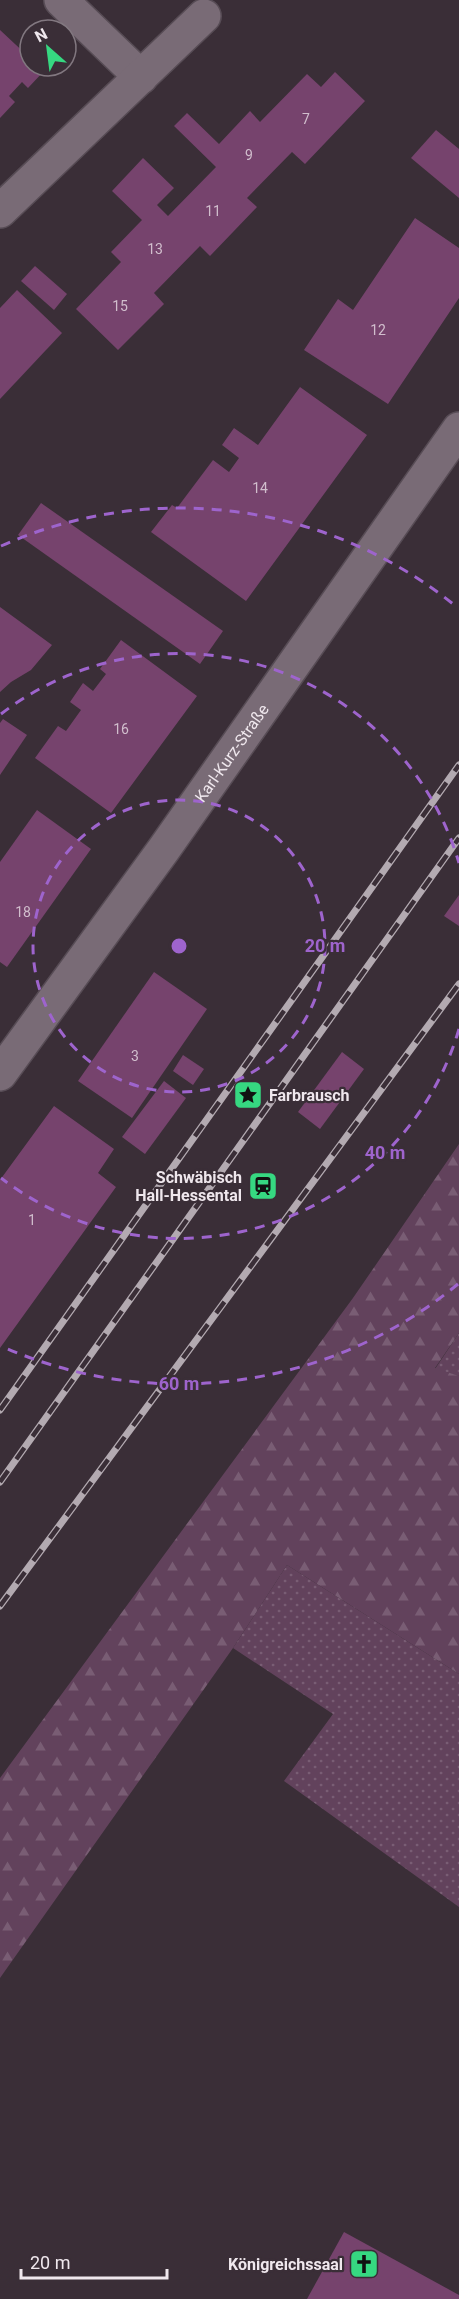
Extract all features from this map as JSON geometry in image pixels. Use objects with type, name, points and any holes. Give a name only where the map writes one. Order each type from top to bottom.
[{"type":"main road","points":[[61,0],[141,77]]},
{"type":"main road","points":[[0,211],[204,16]]},
{"type":"main road","name":"Karl-Kurz-Straße","points":[[0,1074],[164,849],[459,429]]},
{"type":"green space","points":[[459,1144],[459,1333],[435,1368],[459,1376],[459,1674],[287,1565],[233,1648],[0,1978],[0,1778],[353,1298]]},
{"type":"green space","points":[[459,1333],[459,1376],[435,1369]]},
{"type":"green space","points":[[287,1565],[459,1674],[459,1907],[284,1781],[333,1714],[233,1648]]},
{"type":"building","points":[[0,30],[18,47],[18,78],[37,78],[28,88],[22,82],[9,96],[15,102],[0,118]]},
{"type":"building","points":[[335,72],[365,101],[305,164],[292,152],[247,198],[257,207],[210,256],[200,246],[154,293],[164,304],[118,350],[76,309],[121,262],[111,252],[142,220],[112,191],[143,158],[174,188],[157,205],[168,216],[216,167],[174,126],[187,113],[219,144],[250,111],[260,122],[307,74],[321,87]]},
{"type":"building","points":[[436,130],[459,149],[459,198],[411,158]]},
{"type":"building","points":[[415,218],[459,248],[459,298],[388,404],[304,350],[338,299],[353,310]]},
{"type":"building","points":[[35,266],[67,294],[54,310],[21,281]]},
{"type":"building","points":[[17,290],[62,333],[0,399],[0,308]]},
{"type":"building","points":[[300,387],[367,435],[246,601],[151,532],[172,505],[177,508],[213,460],[229,472],[239,458],[222,445],[234,428],[258,445]]},
{"type":"building","points":[[41,503],[223,631],[200,664],[18,535]]},
{"type":"building","points":[[0,607],[52,645],[31,670],[0,692]]},
{"type":"building","points":[[121,640],[197,696],[111,813],[35,758],[58,726],[66,731],[81,710],[70,702],[83,683],[93,691],[106,674],[100,669]]},
{"type":"building","points":[[3,719],[27,735],[0,775],[0,723]]},
{"type":"building","points":[[37,810],[91,849],[7,967],[0,962],[0,862]]},
{"type":"building","points":[[459,895],[459,926],[444,916]]},
{"type":"building","points":[[154,972],[207,1009],[132,1118],[78,1081]]},
{"type":"building","points":[[342,1052],[364,1069],[320,1129],[298,1112]]},
{"type":"building","points":[[183,1055],[204,1069],[193,1085],[173,1071]]},
{"type":"building","points":[[164,1081],[186,1098],[145,1154],[122,1137]]},
{"type":"building","points":[[54,1106],[114,1149],[98,1173],[116,1187],[0,1348],[0,1180]]},
{"type":"building","name":"Königreichssaal","points":[[344,2232],[459,2295],[459,2299],[307,2299]]},
{"type":"railway","points":[[0,1410],[459,765]]},
{"type":"railway","points":[[0,1482],[459,838]]},
{"type":"railway","points":[[0,1606],[459,984]]},
{"type":"place","name":"Farbrausch","points":[[248,1095]]},
{"type":"place","name":"Schwäbisch Hall-Hessental","points":[[263,1186]]},
{"type":"place","name":"Königreichssaal","points":[[364,2264]]}]
